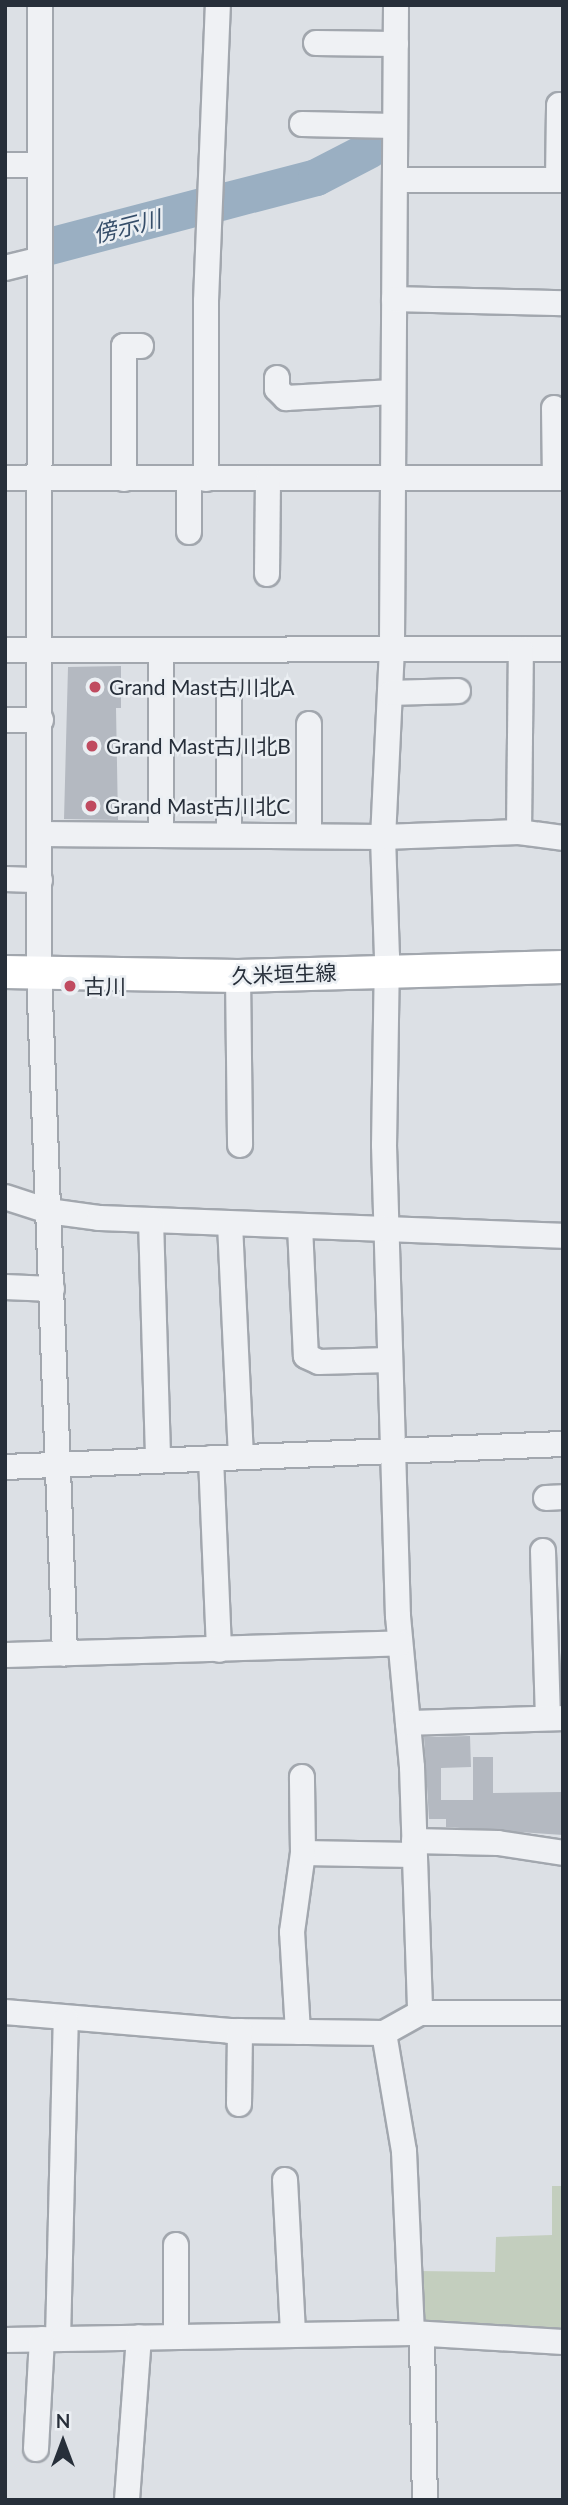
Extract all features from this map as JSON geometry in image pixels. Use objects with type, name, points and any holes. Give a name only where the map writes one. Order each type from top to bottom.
[{"type":"main road","name":"久米垣生線","points":[[5,972],[238,976],[563,967]]},
{"type":"street","points":[[40,5],[39,973],[61,1465],[65,1654]]},
{"type":"street","points":[[189,532],[197,479],[218,5]]},
{"type":"street","points":[[396,5],[392,648],[383,837],[386,970],[385,1230],[400,1643],[408,1723],[419,2013]]},
{"type":"street","points":[[316,43],[396,44]]},
{"type":"street","points":[[395,180],[561,180],[559,105]]},
{"type":"street","points":[[302,124],[395,126]]},
{"type":"street","points":[[5,165],[40,165]]},
{"type":"street","points":[[5,268],[40,259]]},
{"type":"street","points":[[394,299],[563,303]]},
{"type":"street","points":[[124,479],[124,346],[141,346]]},
{"type":"street","points":[[277,378],[280,395],[286,398],[393,392]]},
{"type":"street","points":[[5,478],[559,478],[551,408]]},
{"type":"street","points":[[267,574],[268,480]]},
{"type":"street","points":[[519,832],[521,649]]},
{"type":"street","points":[[5,650],[563,649]]},
{"type":"street","points":[[160,835],[161,650]]},
{"type":"street","points":[[391,693],[458,691]]},
{"type":"street","points":[[229,699],[229,835]]},
{"type":"street","points":[[5,720],[41,720]]},
{"type":"street","points":[[309,724],[309,836]]},
{"type":"street","points":[[40,834],[383,837],[519,832],[563,838]]},
{"type":"street","points":[[5,879],[40,880]]},
{"type":"street","points":[[238,976],[240,1145]]},
{"type":"street","points":[[5,1197],[48,1211],[151,1220],[563,1236]]},
{"type":"street","points":[[151,1220],[158,1461]]},
{"type":"street","points":[[230,1224],[241,1457]]},
{"type":"street","points":[[300,1226],[306,1356],[319,1362],[389,1360]]},
{"type":"street","points":[[5,1287],[52,1289]]},
{"type":"street","points":[[5,1467],[563,1444]]},
{"type":"street","points":[[211,1458],[219,1650]]},
{"type":"street","points":[[408,1723],[555,1717],[554,1594],[543,1551]]},
{"type":"street","points":[[5,1655],[400,1643]]},
{"type":"street","points":[[298,2032],[292,1932],[303,1853],[302,1777]]},
{"type":"street","points":[[303,1853],[498,1843],[563,1853]]},
{"type":"street","points":[[5,2012],[240,2031],[384,2033],[419,2013],[563,2013]]},
{"type":"street","points":[[36,2449],[50,2339],[66,2019]]},
{"type":"street","points":[[239,2104],[240,2031]]},
{"type":"street","points":[[384,2033],[404,2151],[425,2500]]},
{"type":"street","points":[[285,2180],[293,2335]]},
{"type":"street","points":[[176,2245],[176,2337]]},
{"type":"street","points":[[5,2340],[417,2334],[563,2342]]},
{"type":"street","points":[[127,2500],[139,2337]]},
{"type":"green space","points":[[552,2186],[563,2186],[563,2334],[420,2327],[418,2271],[495,2272],[496,2237],[552,2235]]},
{"type":"building","points":[[121,666],[121,708],[116,708],[118,820],[64,819],[68,667]]},
{"type":"building","points":[[470,1736],[471,1767],[441,1768],[441,1800],[473,1800],[473,1757],[493,1757],[493,1793],[563,1792],[563,1835],[446,1827],[446,1819],[429,1819],[424,1737]]},
{"type":"waterway","name":"傍示川","points":[[220,202],[316,177],[368,150]]},
{"type":"waterway","name":"傍示川","points":[[49,246],[205,205]]},
{"type":"place","name":"Grand Mast古川北A","points":[[95,687]]},
{"type":"place","name":"Grand Mast古川北B","points":[[92,746]]},
{"type":"place","name":"Grand Mast古川北C","points":[[91,806]]},
{"type":"place","name":"古川","points":[[70,986]]}]
